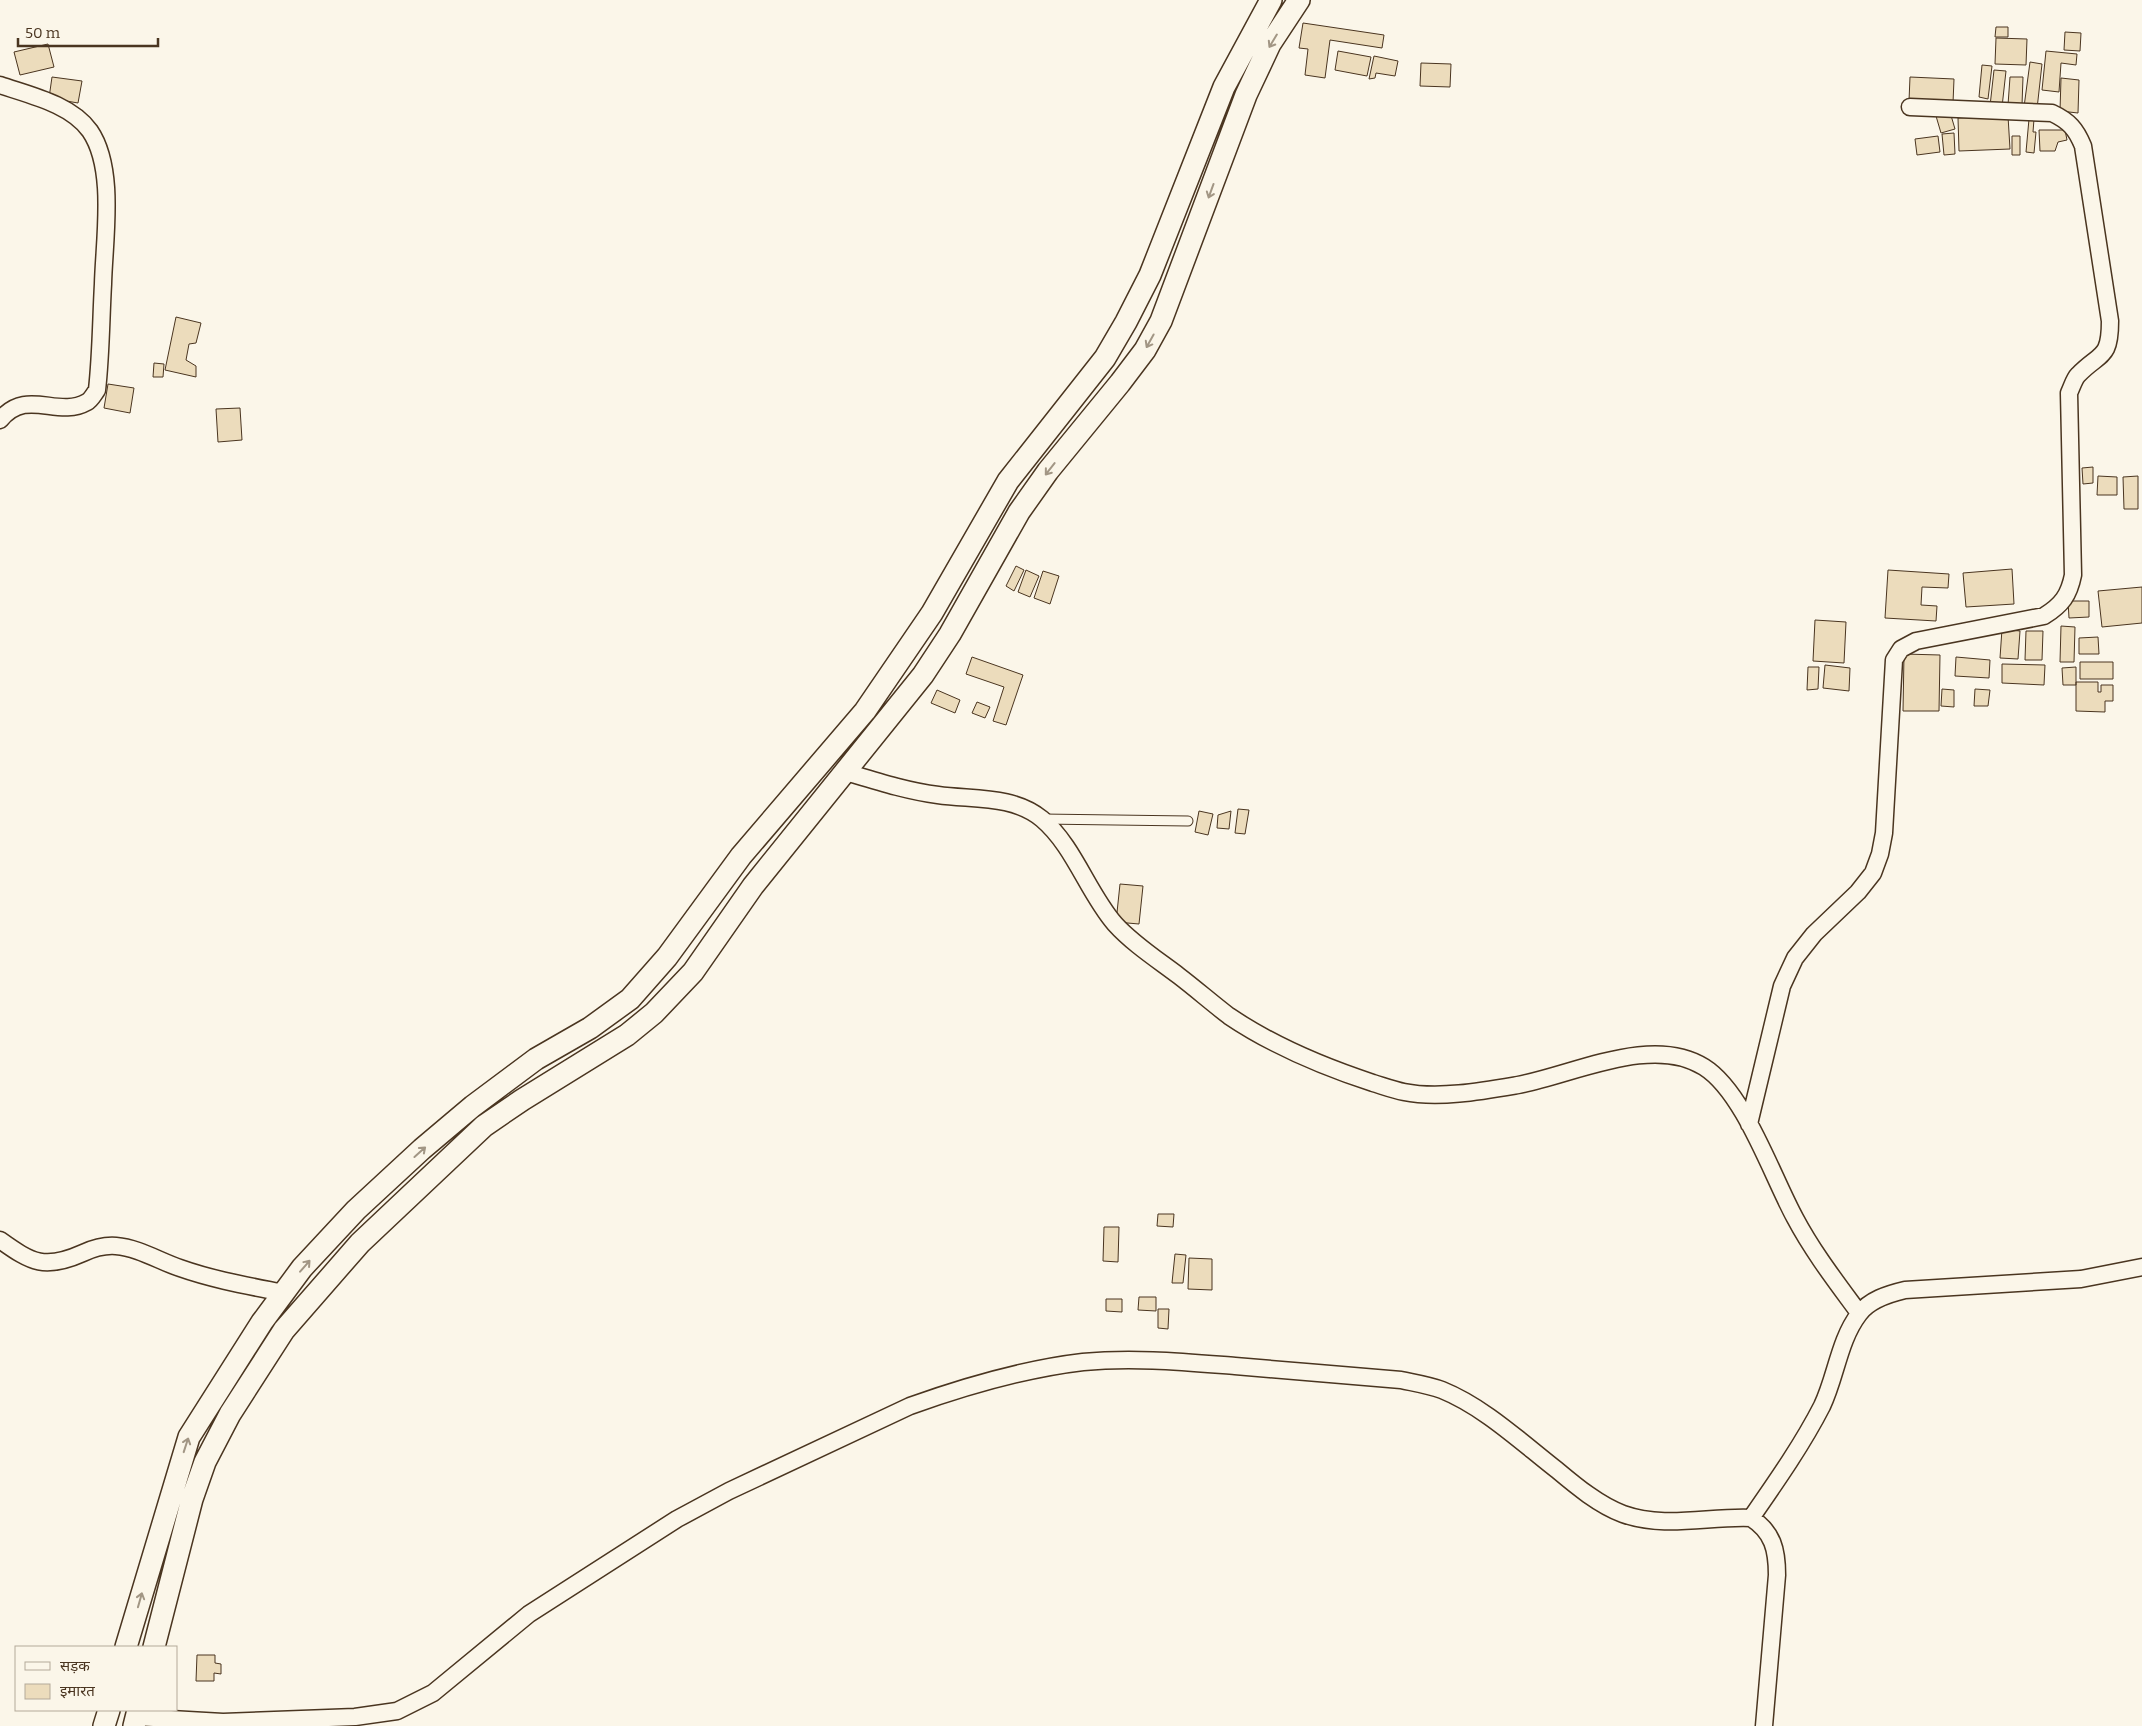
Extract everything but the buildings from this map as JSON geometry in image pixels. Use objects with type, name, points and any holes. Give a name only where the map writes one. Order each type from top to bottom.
[{"type":"street","points":[[126,1646],[189,1436],[227,1375],[302,1268],[356,1210],[452,1124],[536,1059],[590,1028],[630,999],[666,957],[741,856],[865,711],[932,613],[1008,481],[1105,358],[1126,322],[1150,275],[1224,87],[1271,0]]},
{"type":"street","points":[[154,1646],[192,1499],[205,1462],[230,1414],[284,1330],[360,1243],[484,1126],[522,1100],[627,1035],[677,991],[693,972],[753,886],[923,675],[945,642],[1019,512],[1036,486],[1145,350],[1161,321],[1172,294],[1246,95],[1270,44],[1299,0]]},
{"type":"street","points":[[0,85],[50,103],[72,115],[89,130],[100,151],[106,199],[97,390],[88,402],[71,407],[23,404],[8,410],[0,420]]},
{"type":"street","points":[[1749,1124],[1782,986],[1795,958],[1814,934],[1858,892],[1873,873],[1880,854],[1884,833],[1894,660],[1901,649],[1916,641],[2044,616],[2059,607],[2069,592],[2073,575],[2069,393],[2077,376],[2103,355],[2110,337],[2110,321],[2083,146],[2076,131],[2064,119],[2052,113],[1910,107]]},
{"type":"street","points":[[846,772],[938,795],[994,800],[1019,806],[1042,819],[1059,838],[1114,923],[1228,1015],[1261,1036],[1320,1063],[1405,1093],[1440,1094],[1519,1085],[1648,1054],[1678,1056],[1704,1067],[1727,1088],[1749,1124],[1796,1221],[1826,1269],[1859,1313]]},
{"type":"street","points":[[0,1240],[21,1255],[49,1264],[65,1261],[100,1246],[116,1246],[139,1251],[177,1268],[213,1279],[284,1293]]},
{"type":"street","points":[[1751,1518],[1791,1461],[1822,1404],[1850,1330],[1859,1313],[1887,1294],[1905,1290],[2081,1279],[2142,1267]]},
{"type":"street","points":[[136,1718],[223,1722],[355,1717],[397,1711],[433,1692],[508,1630],[586,1576],[677,1519],[729,1491],[910,1406],[1006,1375],[1076,1363],[1119,1361],[1184,1362],[1401,1380],[1425,1385],[1460,1399],[1499,1425],[1572,1482],[1623,1514],[1650,1520],[1678,1522],[1751,1518],[1762,1525],[1772,1539],[1777,1554],[1764,1726]]},
{"type":"street","points":[[104,1726],[109,1711]]},
{"type":"lane","points":[[1042,819],[1188,822]]}]
